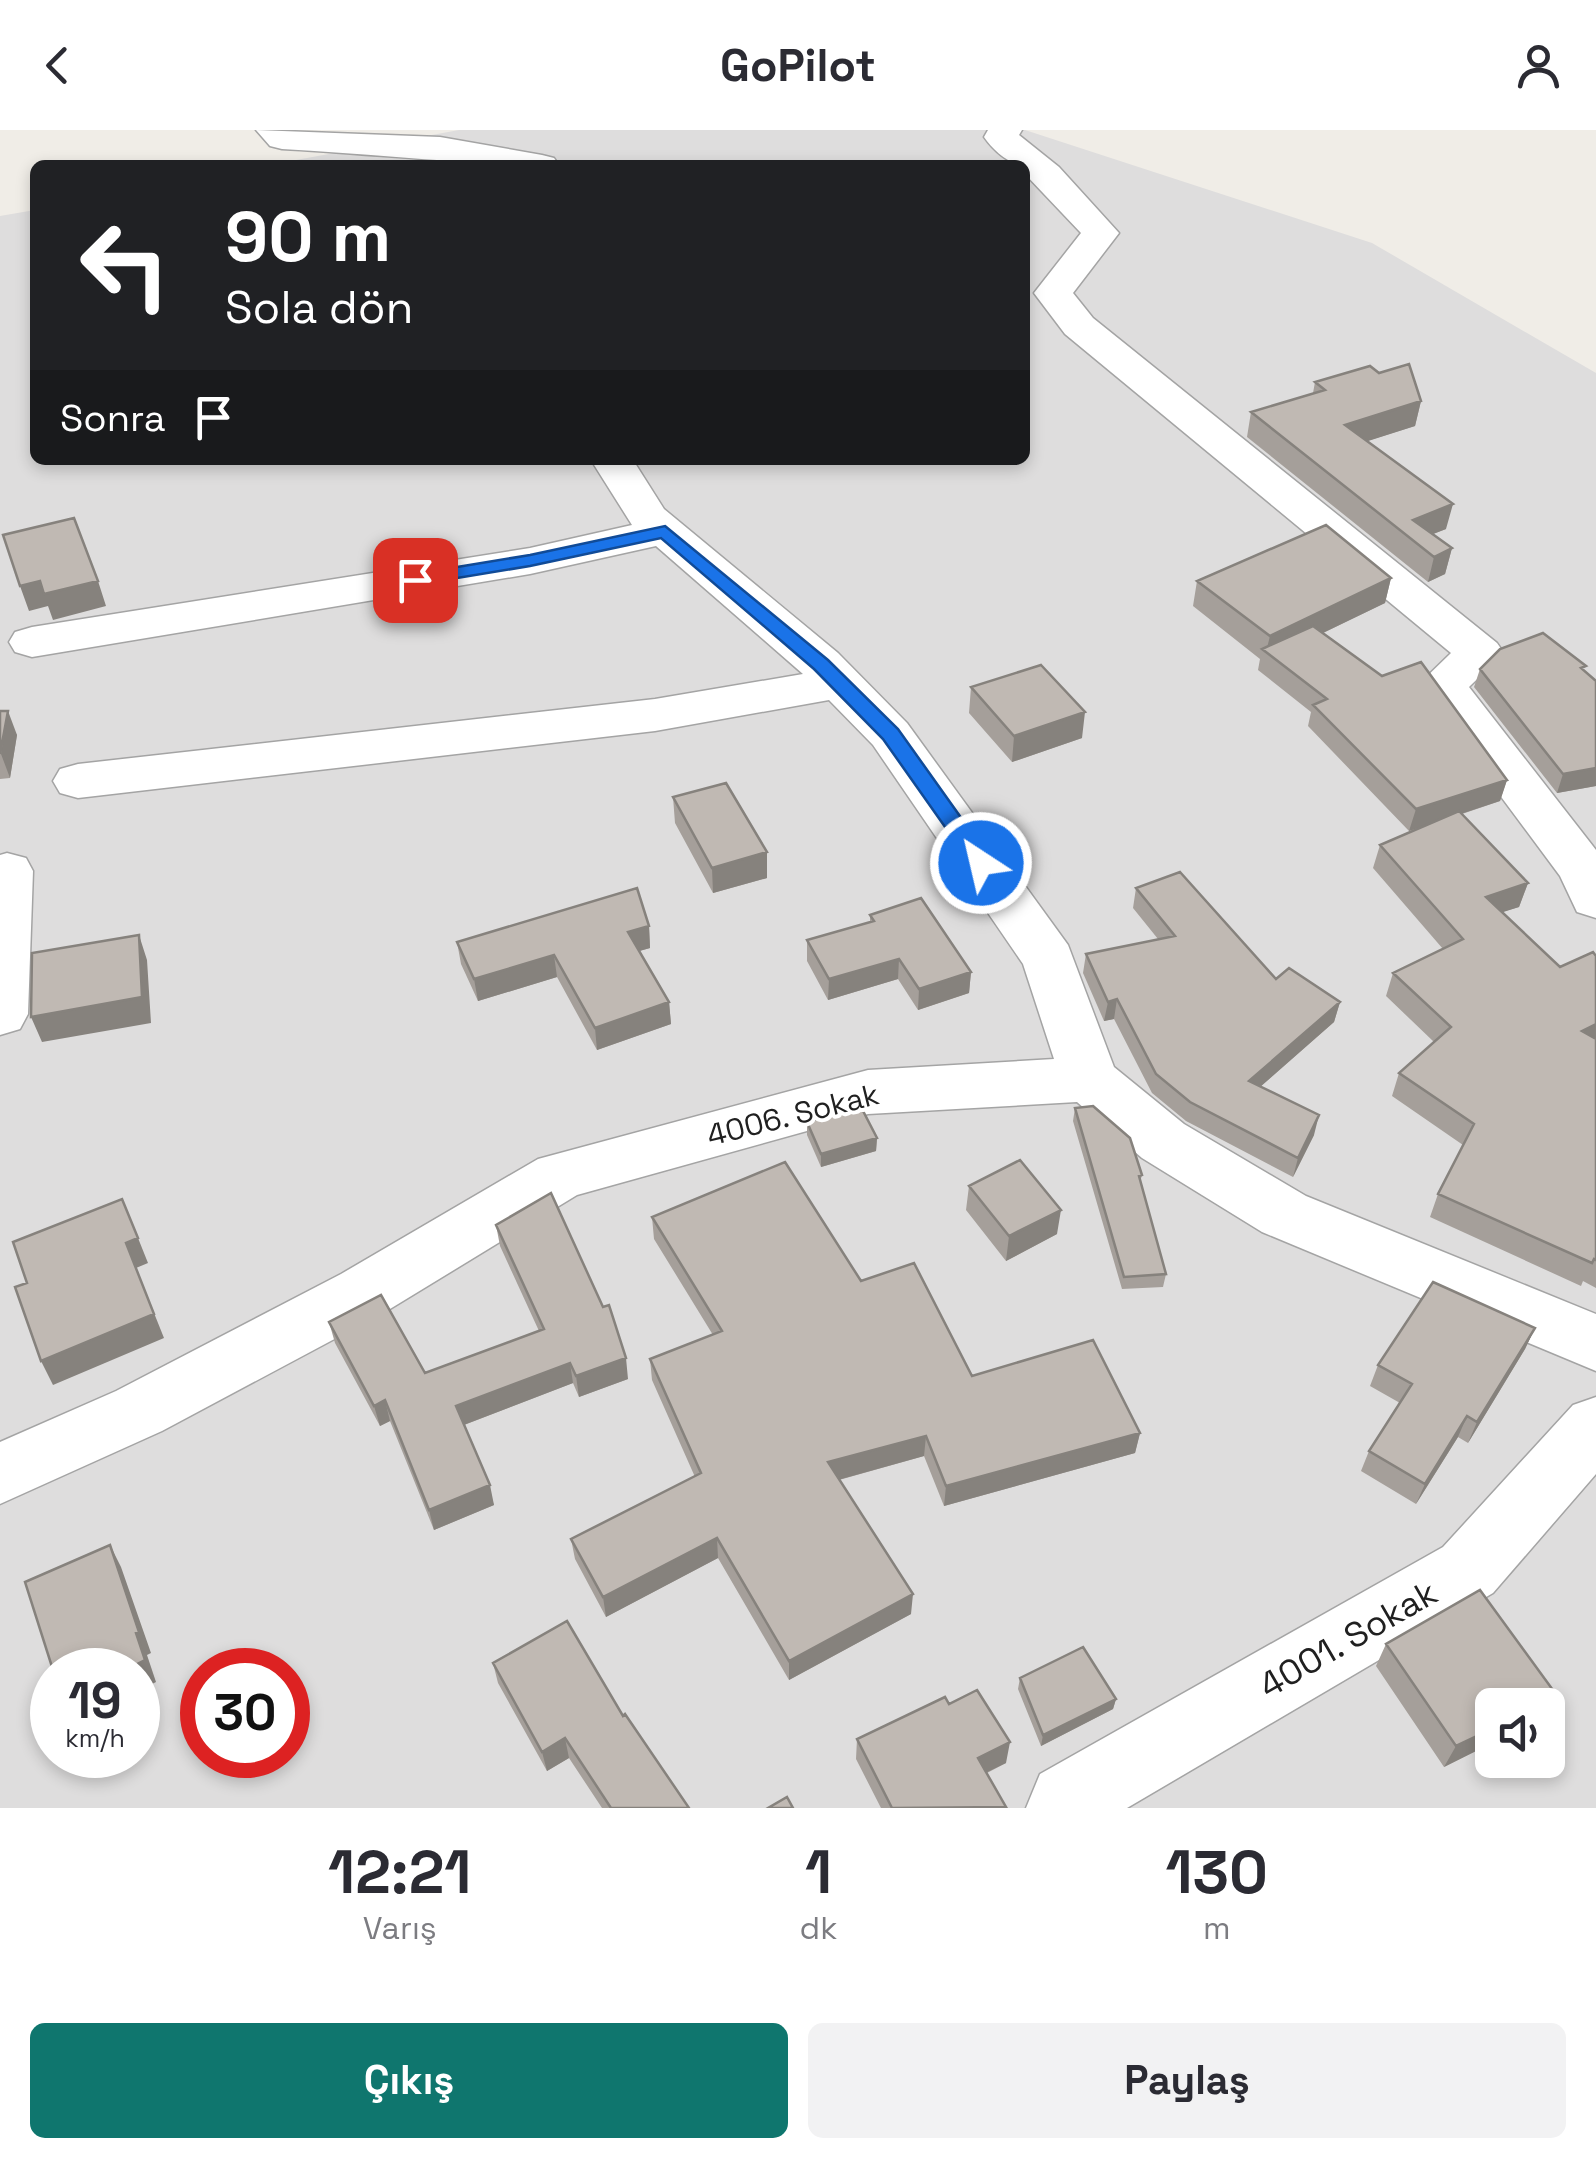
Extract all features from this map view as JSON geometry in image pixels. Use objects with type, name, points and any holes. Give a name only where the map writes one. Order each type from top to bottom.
[{"type":"street","points":[[273,130],[282,138],[440,147],[514,160]]},
{"type":"street","points":[[1005,130],[1001,137],[1030,160]]},
{"type":"street","points":[[1030,160],[1101,233],[1053,294],[1078,326],[1480,652],[1442,685],[1583,870],[1596,899]]},
{"type":"street","points":[[615,465],[648,516],[839,682],[890,734],[1049,959],[1090,1079],[1164,1141],[1284,1214],[1592,1331]]},
{"type":"street","points":[[32,642],[530,561],[665,532]]},
{"type":"street","points":[[78,781],[656,715],[839,682]]},
{"type":"street","points":[[0,1014],[7,872]]},
{"type":"street","name":"4006. Sokak","points":[[0,1474],[140,1411],[363,1294],[559,1176],[868,1092],[1090,1079]]},
{"type":"street","name":"4001. Sokak","points":[[1064,1808],[1067,1802],[1468,1570],[1596,1426]]},
{"type":"shaded area","points":[[459,130],[1025,130],[1372,243],[1596,373],[1596,1808],[0,1808],[0,216],[30,211],[30,465],[1030,465],[1030,160],[296,160]]},
{"type":"building","points":[[1409,364],[1421,401],[1345,425],[1453,504],[1413,520],[1452,548],[1434,557],[1251,412],[1325,390],[1315,382],[1370,366],[1379,373]]},
{"type":"building","points":[[74,518],[98,581],[44,594],[40,581],[20,586],[3,535]]},
{"type":"building","points":[[1326,525],[1391,578],[1270,636],[1197,581]]},
{"type":"building","points":[[1313,626],[1382,676],[1421,662],[1507,780],[1416,809],[1313,705],[1327,699],[1262,649]]},
{"type":"building","points":[[1543,633],[1586,666],[1581,668],[1596,681],[1596,768],[1563,774],[1480,669],[1500,649]]},
{"type":"building","points":[[1041,665],[1085,712],[1014,736],[971,687]]},
{"type":"building","points":[[0,711],[8,711],[0,754]]},
{"type":"building","points":[[726,783],[767,852],[712,868],[673,797]]},
{"type":"building","points":[[1459,811],[1528,883],[1486,897],[1560,967],[1593,952],[1596,956],[1596,1024],[1582,1031],[1596,1039],[1596,1260],[1592,1263],[1438,1194],[1474,1124],[1399,1073],[1451,1027],[1393,973],[1463,939],[1380,845]]},
{"type":"building","points":[[1180,872],[1276,979],[1289,968],[1340,1002],[1249,1081],[1319,1115],[1298,1158],[1190,1102],[1156,1074],[1117,999],[1108,1002],[1086,954],[1175,936],[1136,888]]},
{"type":"building","points":[[637,888],[649,926],[628,932],[669,1002],[595,1028],[554,955],[474,979],[457,942]]},
{"type":"building","points":[[921,898],[971,972],[919,989],[899,959],[829,979],[807,940],[874,921],[870,915]]},
{"type":"building","points":[[139,935],[142,997],[31,1017],[32,953]]},
{"type":"building","points":[[1093,1106],[1130,1138],[1166,1274],[1124,1277],[1075,1108]]},
{"type":"building","points":[[861,1107],[877,1138],[821,1154],[807,1122]]},
{"type":"building","points":[[1020,1160],[1061,1210],[1009,1236],[969,1186]]},
{"type":"building","points":[[785,1162],[861,1281],[914,1263],[972,1376],[1093,1340],[1140,1433],[946,1486],[926,1436],[828,1462],[913,1594],[789,1661],[717,1538],[603,1597],[571,1539],[701,1473],[650,1359],[722,1331],[652,1217]]},
{"type":"building","points":[[551,1193],[603,1307],[609,1305],[626,1358],[576,1376],[570,1363],[456,1406],[490,1485],[429,1510],[385,1400],[374,1406],[329,1322],[381,1295],[425,1373],[544,1329],[496,1225]]},
{"type":"building","points":[[122,1199],[138,1238],[126,1243],[154,1314],[41,1361],[15,1287],[27,1283],[13,1242]]},
{"type":"building","points":[[1433,1282],[1535,1328],[1477,1422],[1467,1416],[1425,1484],[1369,1451],[1412,1384],[1378,1365]]},
{"type":"building","points":[[110,1545],[141,1648],[46,1648],[25,1582]]},
{"type":"building","points":[[1480,1590],[1551,1688],[1475,1688],[1475,1737],[1456,1746],[1386,1644]]},
{"type":"building","points":[[567,1621],[623,1716],[689,1808],[611,1808],[565,1738],[542,1752],[493,1663]]},
{"type":"building","points":[[1083,1647],[1116,1699],[1043,1735],[1020,1678]]},
{"type":"building","points":[[977,1690],[1010,1742],[978,1758],[1006,1807],[892,1808],[857,1739],[945,1697],[949,1704]]},
{"type":"building","points":[[787,1797],[793,1808],[768,1808]]},
{"type":"route","points":[[415,580],[530,561],[665,532],[821,664],[890,734],[981,863]]}]
